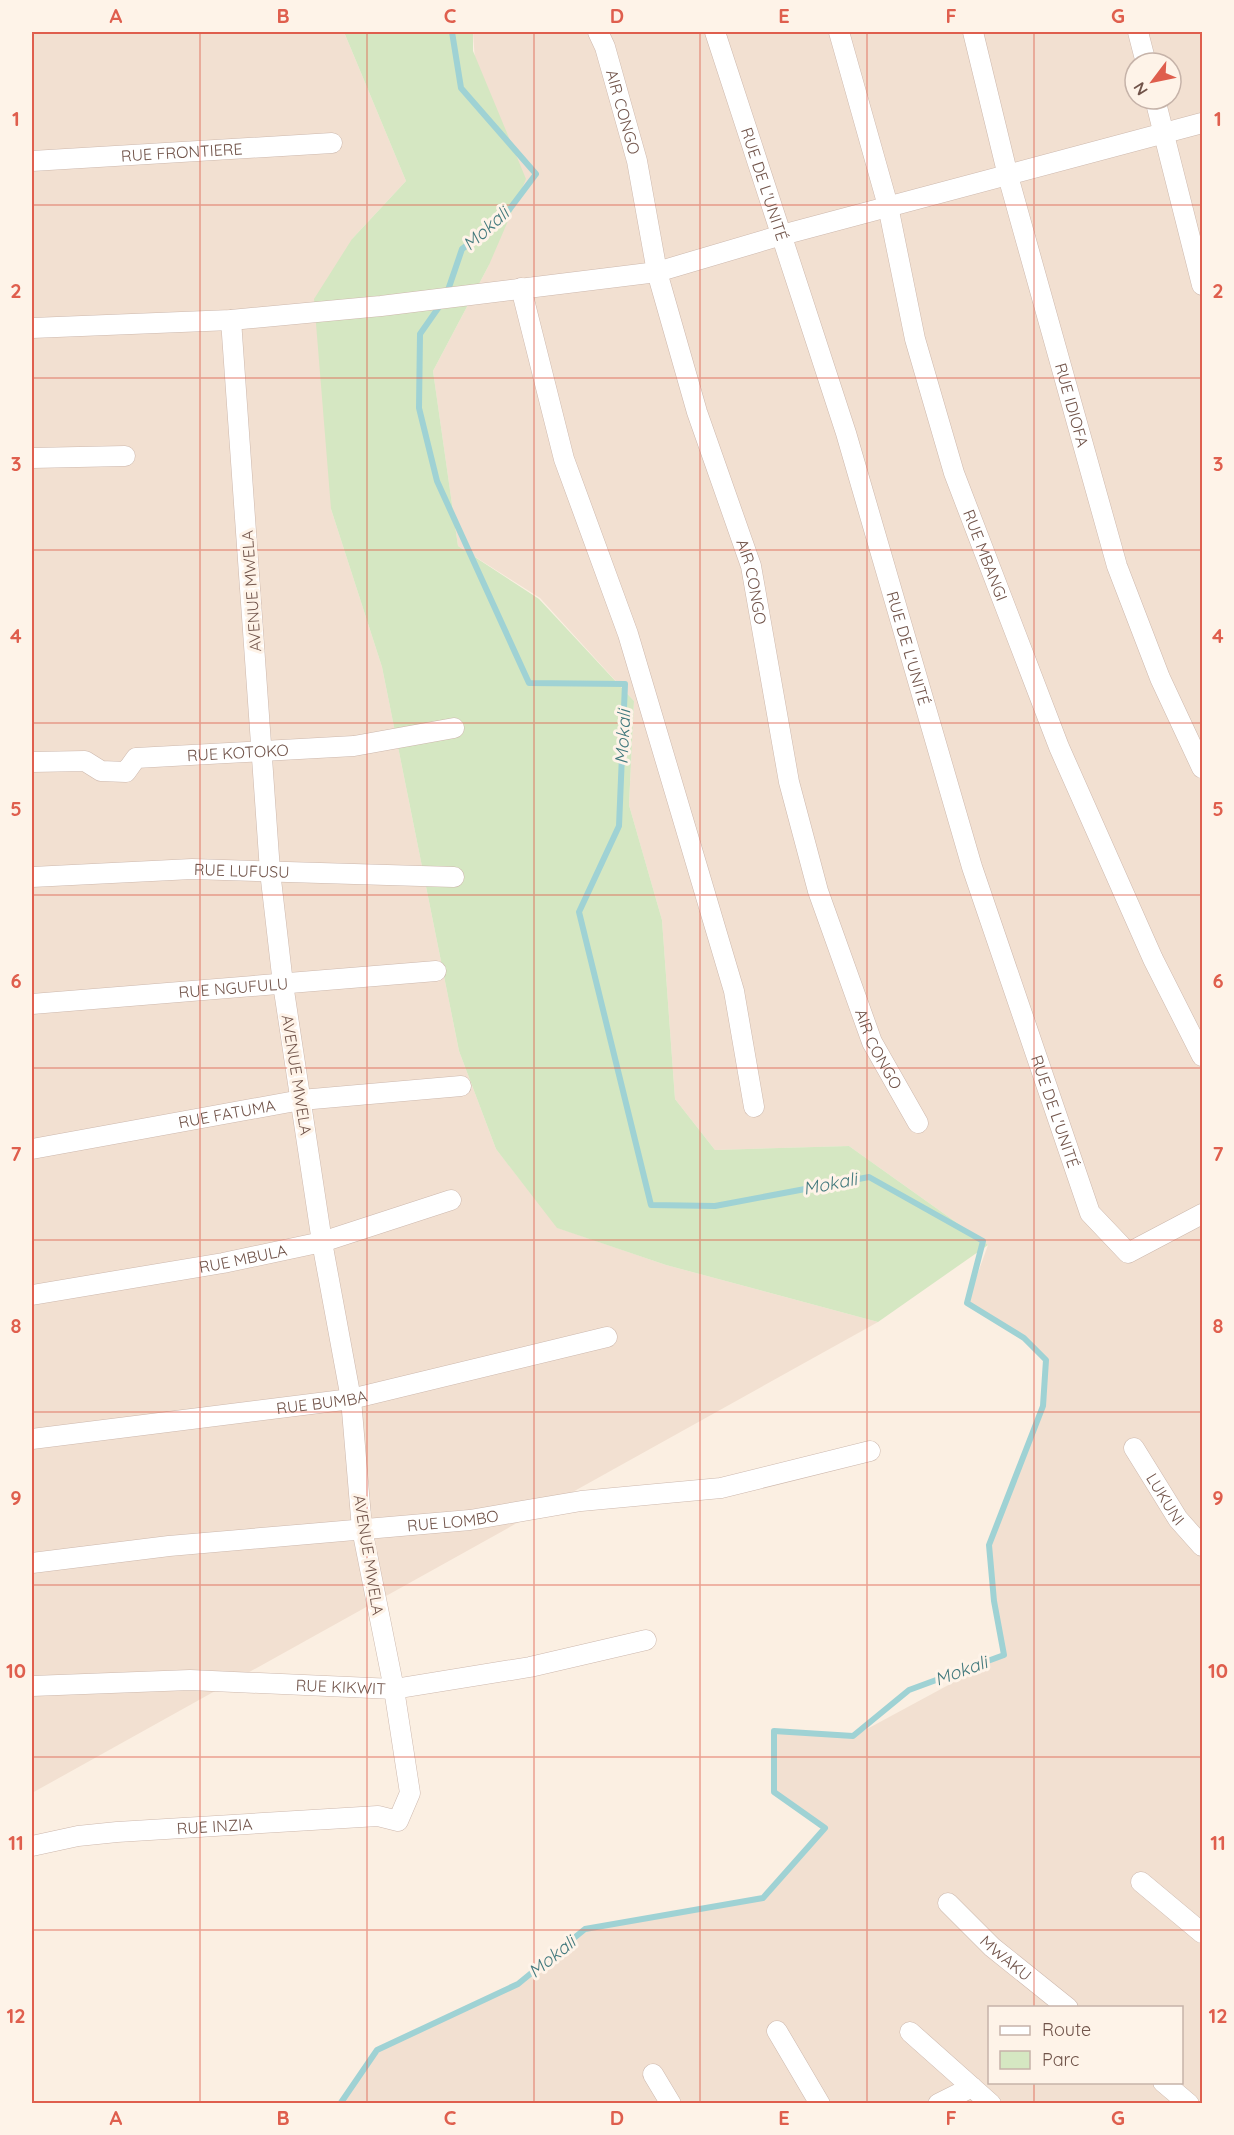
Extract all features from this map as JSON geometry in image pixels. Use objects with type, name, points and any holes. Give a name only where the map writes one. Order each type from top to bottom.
[{"type":"street","name":"AIR CONGO","points":[[598,32],[637,161],[657,272],[697,412],[751,566],[789,782],[818,891],[872,1042],[918,1123]]},
{"type":"street","name":"RUE DE L'UNITÉ","points":[[716,32],[846,433],[972,867],[1090,1213],[1128,1253],[1203,1215]]},
{"type":"street","name":"RUE MBANGI","points":[[839,32],[888,206],[915,339],[954,473],[1059,747],[1153,959],[1203,1056]]},
{"type":"street","name":"RUE IDIOFA","points":[[973,32],[1008,176],[1117,567],[1160,678],[1203,768]]},
{"type":"street","points":[[1138,32],[1143,51]]},
{"type":"street","points":[[1158,111],[1203,285]]},
{"type":"street","points":[[32,328],[231,320],[381,306],[657,272],[888,206],[1203,123]]},
{"type":"street","name":"RUE FRONTIERE","points":[[32,161],[332,143]]},
{"type":"street","points":[[521,288],[564,459],[628,634],[734,991],[754,1107]]},
{"type":"street","name":"AVENUE MWELA","points":[[231,320],[270,871],[283,984],[322,1242],[351,1399],[362,1529],[394,1689],[410,1793],[398,1821]]},
{"type":"street","points":[[32,458],[124,456]]},
{"type":"street","name":"RUE KOTOKO","points":[[32,762],[85,761],[101,771],[126,772],[136,758],[354,746],[454,728]]},
{"type":"street","name":"RUE LUFUSU","points":[[32,877],[192,869],[454,877]]},
{"type":"street","name":"RUE NGUFULU","points":[[32,1004],[436,971]]},
{"type":"street","name":"RUE FATUMA","points":[[32,1149],[301,1100],[461,1086]]},
{"type":"street","name":"RUE MBULA","points":[[32,1295],[223,1263],[322,1242],[451,1200]]},
{"type":"street","name":"RUE BUMBA","points":[[32,1439],[351,1399],[607,1337]]},
{"type":"street","name":"LUKUNI","points":[[1134,1448],[1178,1519],[1203,1546]]},
{"type":"street","name":"RUE LOMBO","points":[[32,1563],[169,1546],[470,1520],[580,1501],[721,1488],[870,1451]]},
{"type":"street","name":"RUE KIKWIT","points":[[32,1686],[190,1680],[394,1689],[530,1667],[646,1640]]},
{"type":"street","name":"RUE INZIA","points":[[32,1846],[78,1836],[171,1828],[378,1816],[398,1821]]},
{"type":"street","points":[[1141,1882],[1203,1933]]},
{"type":"street","name":"MWAKU","points":[[948,1903],[992,1947],[1067,2006]]},
{"type":"street","points":[[777,2031],[820,2103]]},
{"type":"street","points":[[910,2032],[992,2103]]},
{"type":"street","points":[[653,2074],[671,2103]]},
{"type":"street","points":[[1165,2084],[1189,2103]]},
{"type":"street","points":[[938,2103],[972,2087]]},
{"type":"shaded area","points":[[32,32],[344,32],[406,181],[352,239],[331,509],[382,667],[459,1051],[496,1149],[558,1228],[666,1265],[878,1322],[32,1793]]},
{"type":"shaded area","points":[[473,32],[1202,32],[1202,2103],[340,2104],[377,2050],[518,1984],[585,1929],[763,1898],[825,1828],[774,1792],[774,1731],[854,1736],[1004,1655],[989,1545],[1043,1406],[1046,1361],[1024,1338],[967,1303],[988,1245],[849,1146],[715,1150],[675,1099],[662,920],[629,805],[634,701],[540,598],[458,546],[433,371],[489,265]]},
{"type":"green space","points":[[344,32],[473,32],[473,51],[526,179],[489,265],[433,371],[458,546],[539,599],[634,701],[629,805],[662,920],[675,1099],[715,1150],[849,1146],[988,1245],[878,1322],[666,1265],[557,1228],[496,1149],[459,1051],[382,667],[331,509],[314,299],[352,239],[406,181]]},
{"type":"waterway","name":"Mokali","points":[[446,296],[462,249],[503,218],[536,174],[461,88],[452,32]]},
{"type":"waterway","name":"Mokali","points":[[340,2104],[377,2050],[518,1984],[585,1929],[763,1898],[825,1828],[774,1792],[774,1731],[853,1736],[909,1690],[1004,1655],[994,1601],[989,1545],[1043,1406],[1046,1360],[1024,1338],[967,1303],[983,1241],[869,1177],[715,1206],[651,1205],[579,912],[619,826],[625,684],[529,683],[437,481],[419,408],[420,334],[441,304]]}]
